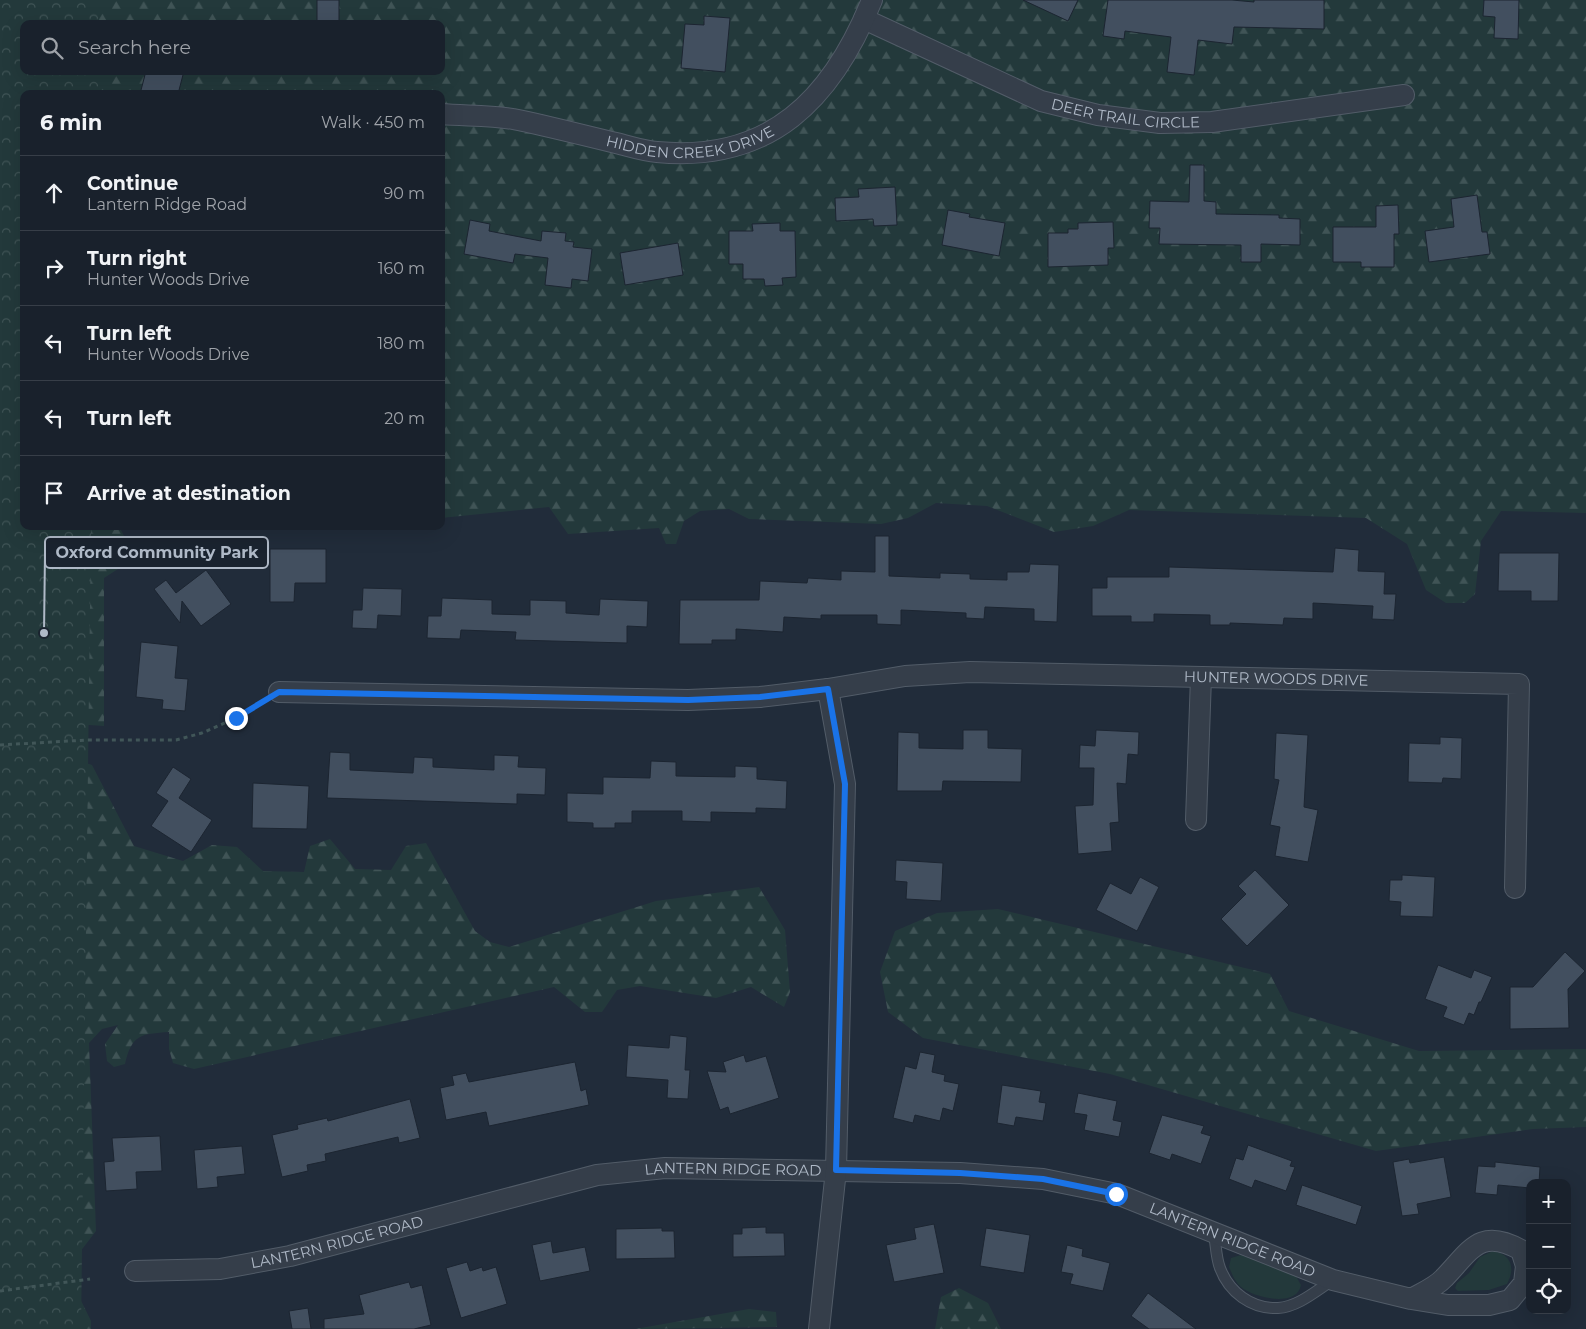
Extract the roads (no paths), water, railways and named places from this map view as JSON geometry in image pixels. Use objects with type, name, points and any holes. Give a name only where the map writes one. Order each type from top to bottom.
[{"type":"street","name":"HIDDEN CREEK DRIVE","points":[[445,114],[511,119],[656,152],[706,153],[751,143],[800,113],[828,81],[864,19],[872,0]]},
{"type":"street","name":"DEER TRAIL CIRCLE","points":[[864,19],[1041,101],[1098,115],[1160,123],[1212,122],[1404,95]]},
{"type":"street","name":"HUNTER WOODS DRIVE","points":[[279,692],[688,700],[760,697],[828,689],[905,676],[970,672],[1519,684],[1515,888]]},
{"type":"street","points":[[1196,820],[1201,676]]},
{"type":"street","points":[[819,1329],[836,1170],[845,784],[828,689]]},
{"type":"street","name":"LANTERN RIDGE ROAD","points":[[135,1271],[220,1268],[290,1256],[597,1175],[665,1168],[960,1173],[1043,1179],[1116,1194],[1333,1280],[1411,1299],[1448,1305],[1489,1305],[1510,1300],[1524,1284],[1526,1266],[1521,1250],[1505,1241],[1486,1240],[1470,1248],[1443,1280],[1411,1299]]},
{"type":"lane","points":[[1214,1234],[1219,1267],[1231,1290],[1254,1304],[1280,1308],[1305,1299],[1333,1280]]},
{"type":"place","name":"Oxford Community Park","points":[[44,633]]}]
